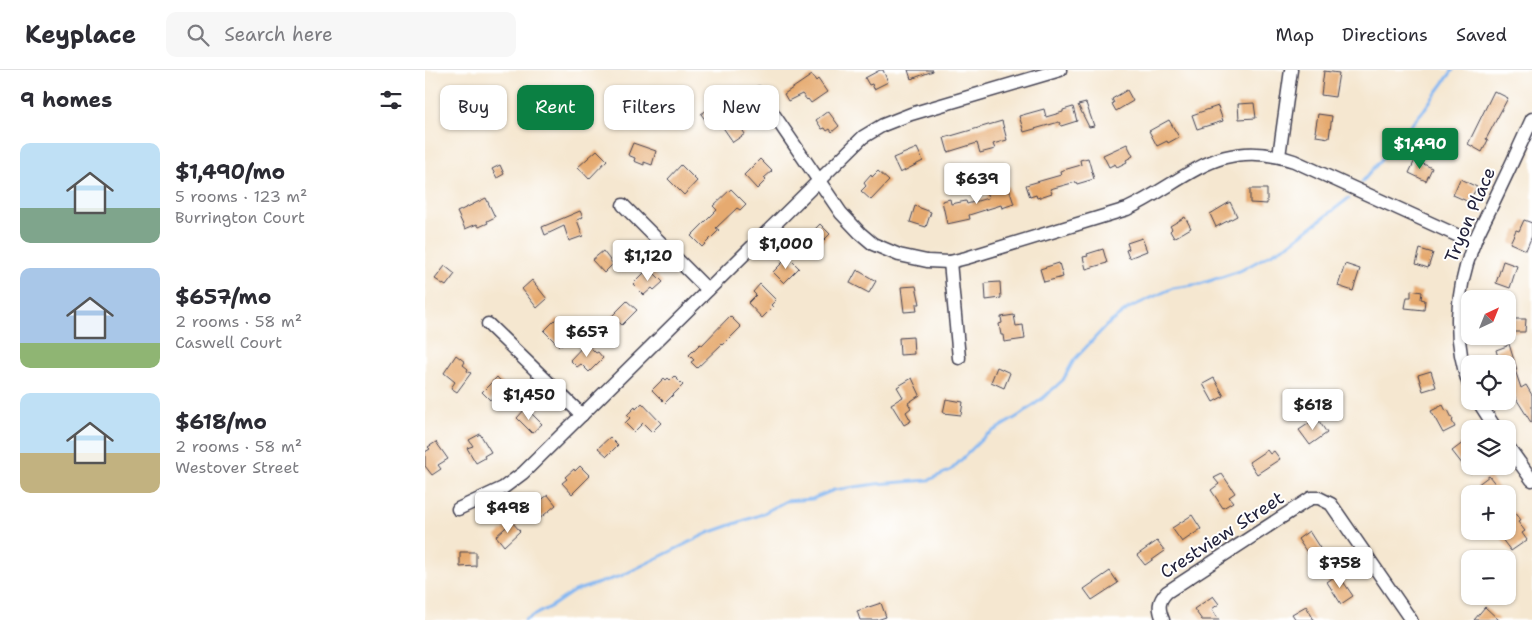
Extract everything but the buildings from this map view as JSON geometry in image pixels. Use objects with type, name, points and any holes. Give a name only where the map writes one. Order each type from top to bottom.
[{"type":"street","points":[[458,509],[514,481],[523,473],[863,137],[883,124],[911,114],[1060,70]]},
{"type":"street","points":[[1279,156],[1291,70]]},
{"type":"street","name":"Tryon Place","points":[[1461,360],[1457,325],[1463,276],[1474,243],[1532,119]]},
{"type":"street","points":[[779,123],[841,214],[860,233],[873,244],[899,255],[927,261],[950,262],[1127,209],[1145,201],[1191,171],[1218,158],[1245,154],[1279,156],[1294,161],[1474,243]]},
{"type":"street","points":[[623,205],[708,290]]},
{"type":"street","points":[[950,262],[959,358]]},
{"type":"street","points":[[488,324],[582,415]]},
{"type":"street","points":[[1516,458],[1532,480]]},
{"type":"street","name":"Crestview Street","points":[[1163,620],[1159,607],[1162,597],[1167,592],[1311,498],[1319,498],[1331,504],[1411,620]]},
{"type":"waterway","points":[[1362,182],[1423,111],[1453,70]]},
{"type":"waterway","points":[[525,620],[552,606],[574,591],[621,576],[708,533],[760,515],[786,501],[812,499],[834,490],[876,484],[929,480],[951,470],[985,436],[1020,415],[1063,380],[1074,360],[1106,326],[1129,308],[1173,288],[1200,284],[1240,271],[1289,244],[1349,198]]}]
